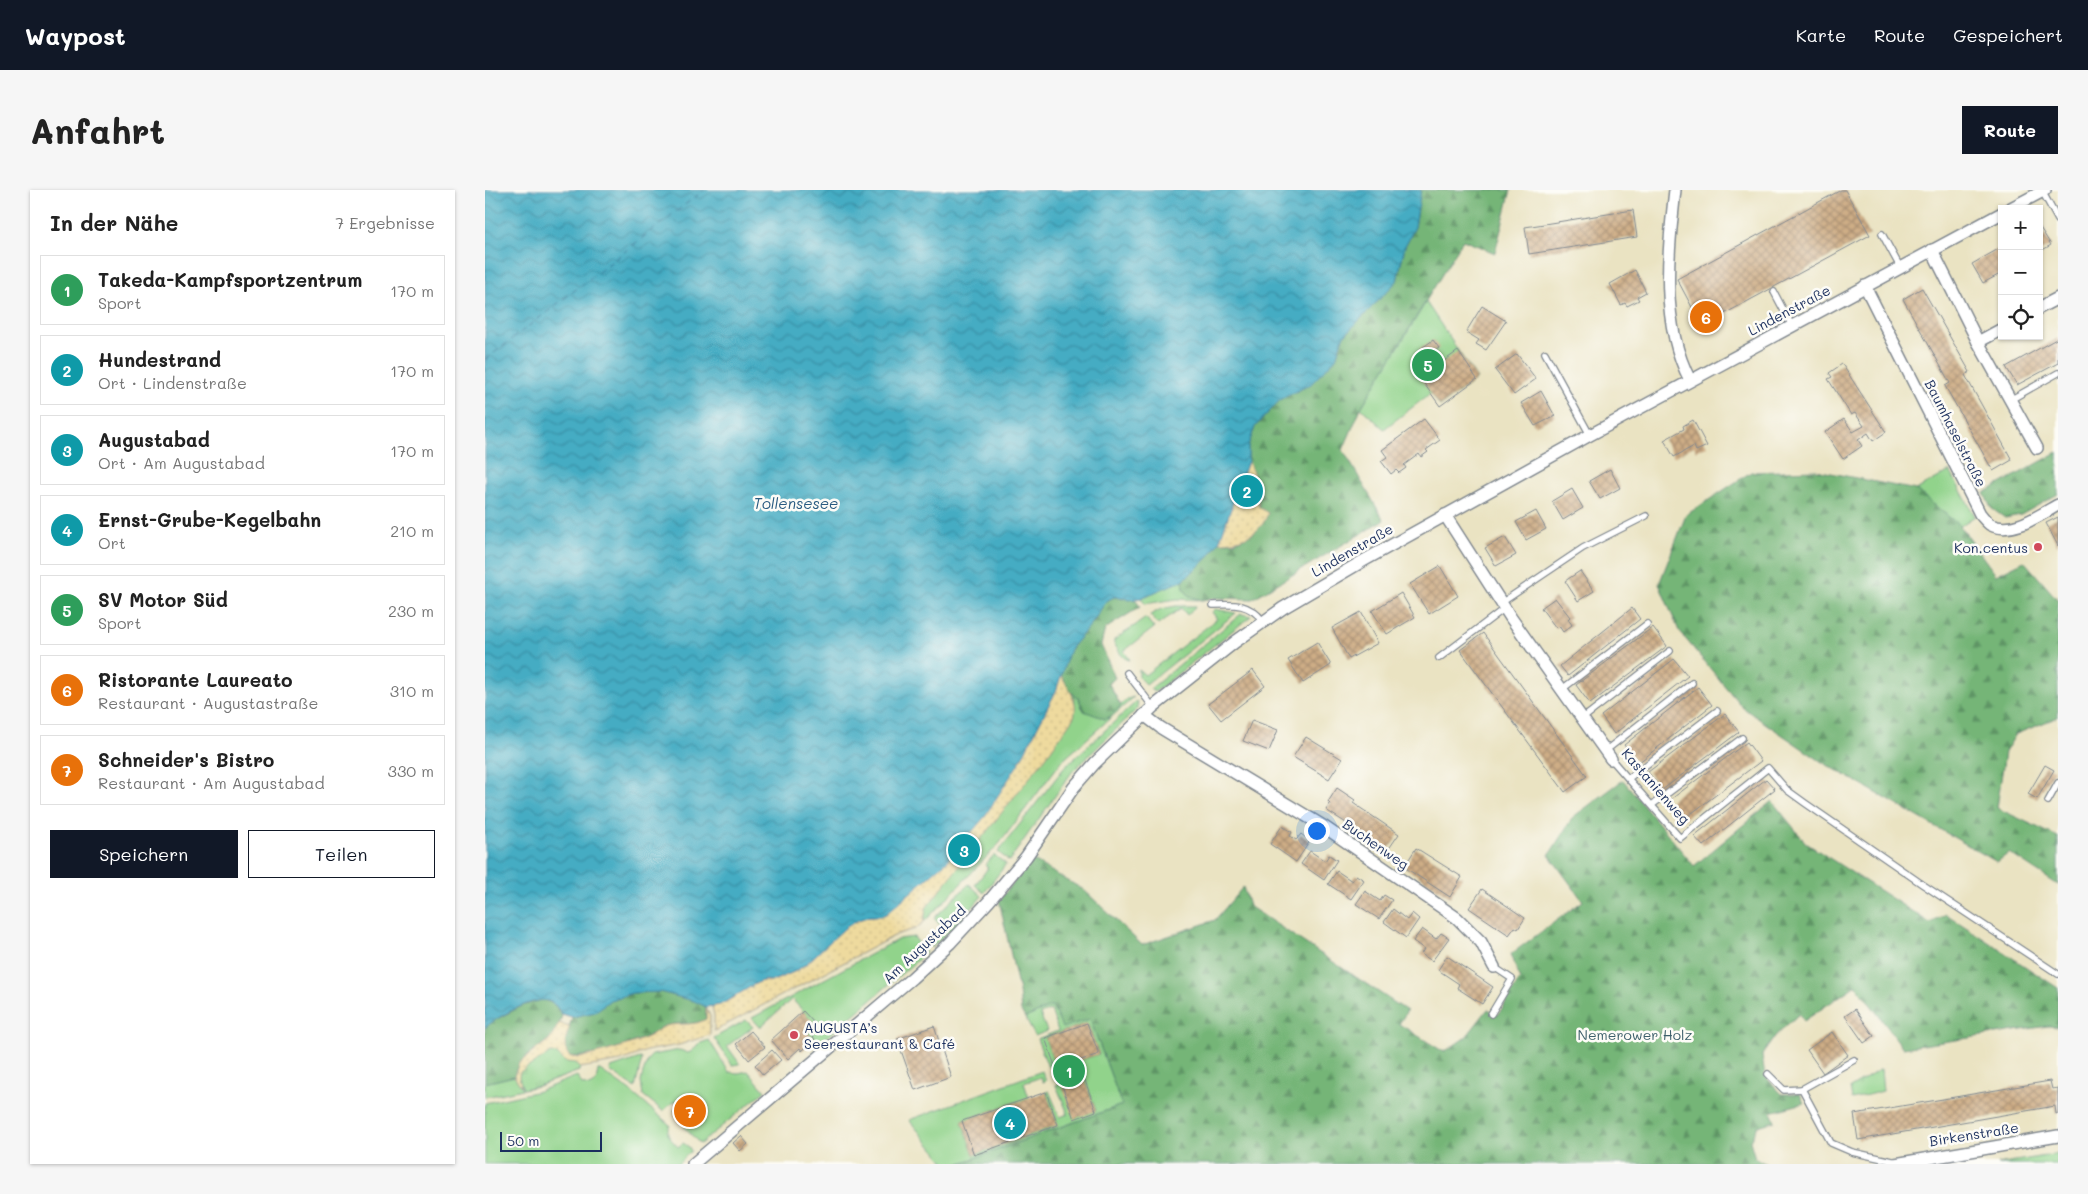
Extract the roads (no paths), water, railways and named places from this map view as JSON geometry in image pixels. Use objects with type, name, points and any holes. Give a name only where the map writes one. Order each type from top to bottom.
[{"type":"street","points":[[1675,190],[1669,267],[1670,309],[1678,352],[1690,380]]},
{"type":"street","points":[[2017,205],[2043,191]]},
{"type":"street","name":"Lindenstraße","points":[[1149,711],[1263,621],[1355,566],[1590,434],[1998,215]]},
{"type":"street","points":[[1932,250],[1978,342],[2037,448]]},
{"type":"street","name":"Baumhaselstraße","points":[[1865,286],[1980,514],[1990,524],[2005,528],[2022,524],[2058,505]]},
{"type":"street","points":[[2043,306],[2058,298]]},
{"type":"street","points":[[1978,342],[1998,331]]},
{"type":"street","name":"Kastanienweg","points":[[1445,515],[1503,605],[1608,755]]},
{"type":"street","name":"Buchenweg","points":[[1149,711],[1161,728],[1323,826],[1457,918],[1481,942],[1494,967]]},
{"type":"street","name":"Am Augustabad","points":[[693,1164],[913,978],[951,943],[1026,857],[1074,787],[1095,763],[1149,711]]},
{"type":"street","name":"Birkenstraße","points":[[1896,1163],[2058,1136]]},
{"type":"lane","points":[[2043,191],[2058,220]]},
{"type":"lane","points":[[1882,234],[1900,267]]},
{"type":"lane","points":[[1774,292],[1792,326]]},
{"type":"lane","points":[[1545,353],[1590,434]]},
{"type":"lane","points":[[2010,400],[2058,373]]},
{"type":"lane","points":[[1439,658],[1503,605],[1583,548],[1646,516]]},
{"type":"lane","points":[[1213,605],[1247,606],[1254,610],[1263,621]]},
{"type":"lane","points":[[1561,690],[1647,624]]},
{"type":"lane","points":[[1582,719],[1670,651]]},
{"type":"lane","points":[[1127,673],[1149,711]]},
{"type":"lane","points":[[1608,755],[1692,683]]},
{"type":"lane","points":[[1629,778],[1717,711]]},
{"type":"lane","points":[[1652,805],[1742,738]]},
{"type":"lane","name":"Kastanienweg","points":[[1608,755],[1680,838],[1768,768],[1787,790],[1805,803],[1921,884],[2058,974]]},
{"type":"lane","points":[[2048,801],[2058,783]]},
{"type":"lane","name":"Buchenweg","points":[[1491,1014],[1512,979],[1494,967]]},
{"type":"lane","points":[[1768,1074],[1784,1090],[1802,1089],[1854,1060]]},
{"type":"lane","points":[[1802,1089],[1831,1143],[1852,1152],[1896,1163]]},
{"type":"water","name":"Tollensesee","points":[[485,190],[1421,190],[1415,227],[1405,246],[1397,281],[1343,337],[1336,358],[1311,384],[1281,399],[1255,427],[1248,446],[1248,461],[1219,542],[1206,560],[1183,580],[1141,598],[1129,600],[1122,597],[1114,597],[1106,601],[1093,622],[1070,649],[1056,691],[1019,763],[983,819],[947,861],[886,914],[858,920],[845,928],[796,971],[772,981],[764,980],[757,983],[720,1005],[706,1007],[694,1001],[660,992],[633,993],[610,1000],[595,1012],[572,1017],[562,1014],[556,1006],[542,1000],[528,1003],[512,1010],[485,1028]]},
{"type":"place","name":"Ristorante Laureato","points":[[1706,317]]},
{"type":"place","name":"SV Motor Süd","points":[[1428,365]]},
{"type":"place","name":"Hundestrand","points":[[1247,491]]},
{"type":"place","name":"Kon.centus","points":[[2038,547]]},
{"type":"place","name":"Augustabad","points":[[964,850]]},
{"type":"place","name":"AUGUSTA’s Seerestaurant & Café","points":[[794,1035]]},
{"type":"place","name":"Takeda-Kampfsportzentrum","points":[[1069,1071]]},
{"type":"place","name":"Schneider's Bistro","points":[[690,1111]]},
{"type":"place","name":"Ernst-Grube-Kegelbahn","points":[[1010,1123]]},
{"type":"park label","name":"Nemerower Holz","points":[[1635,1034]]}]
